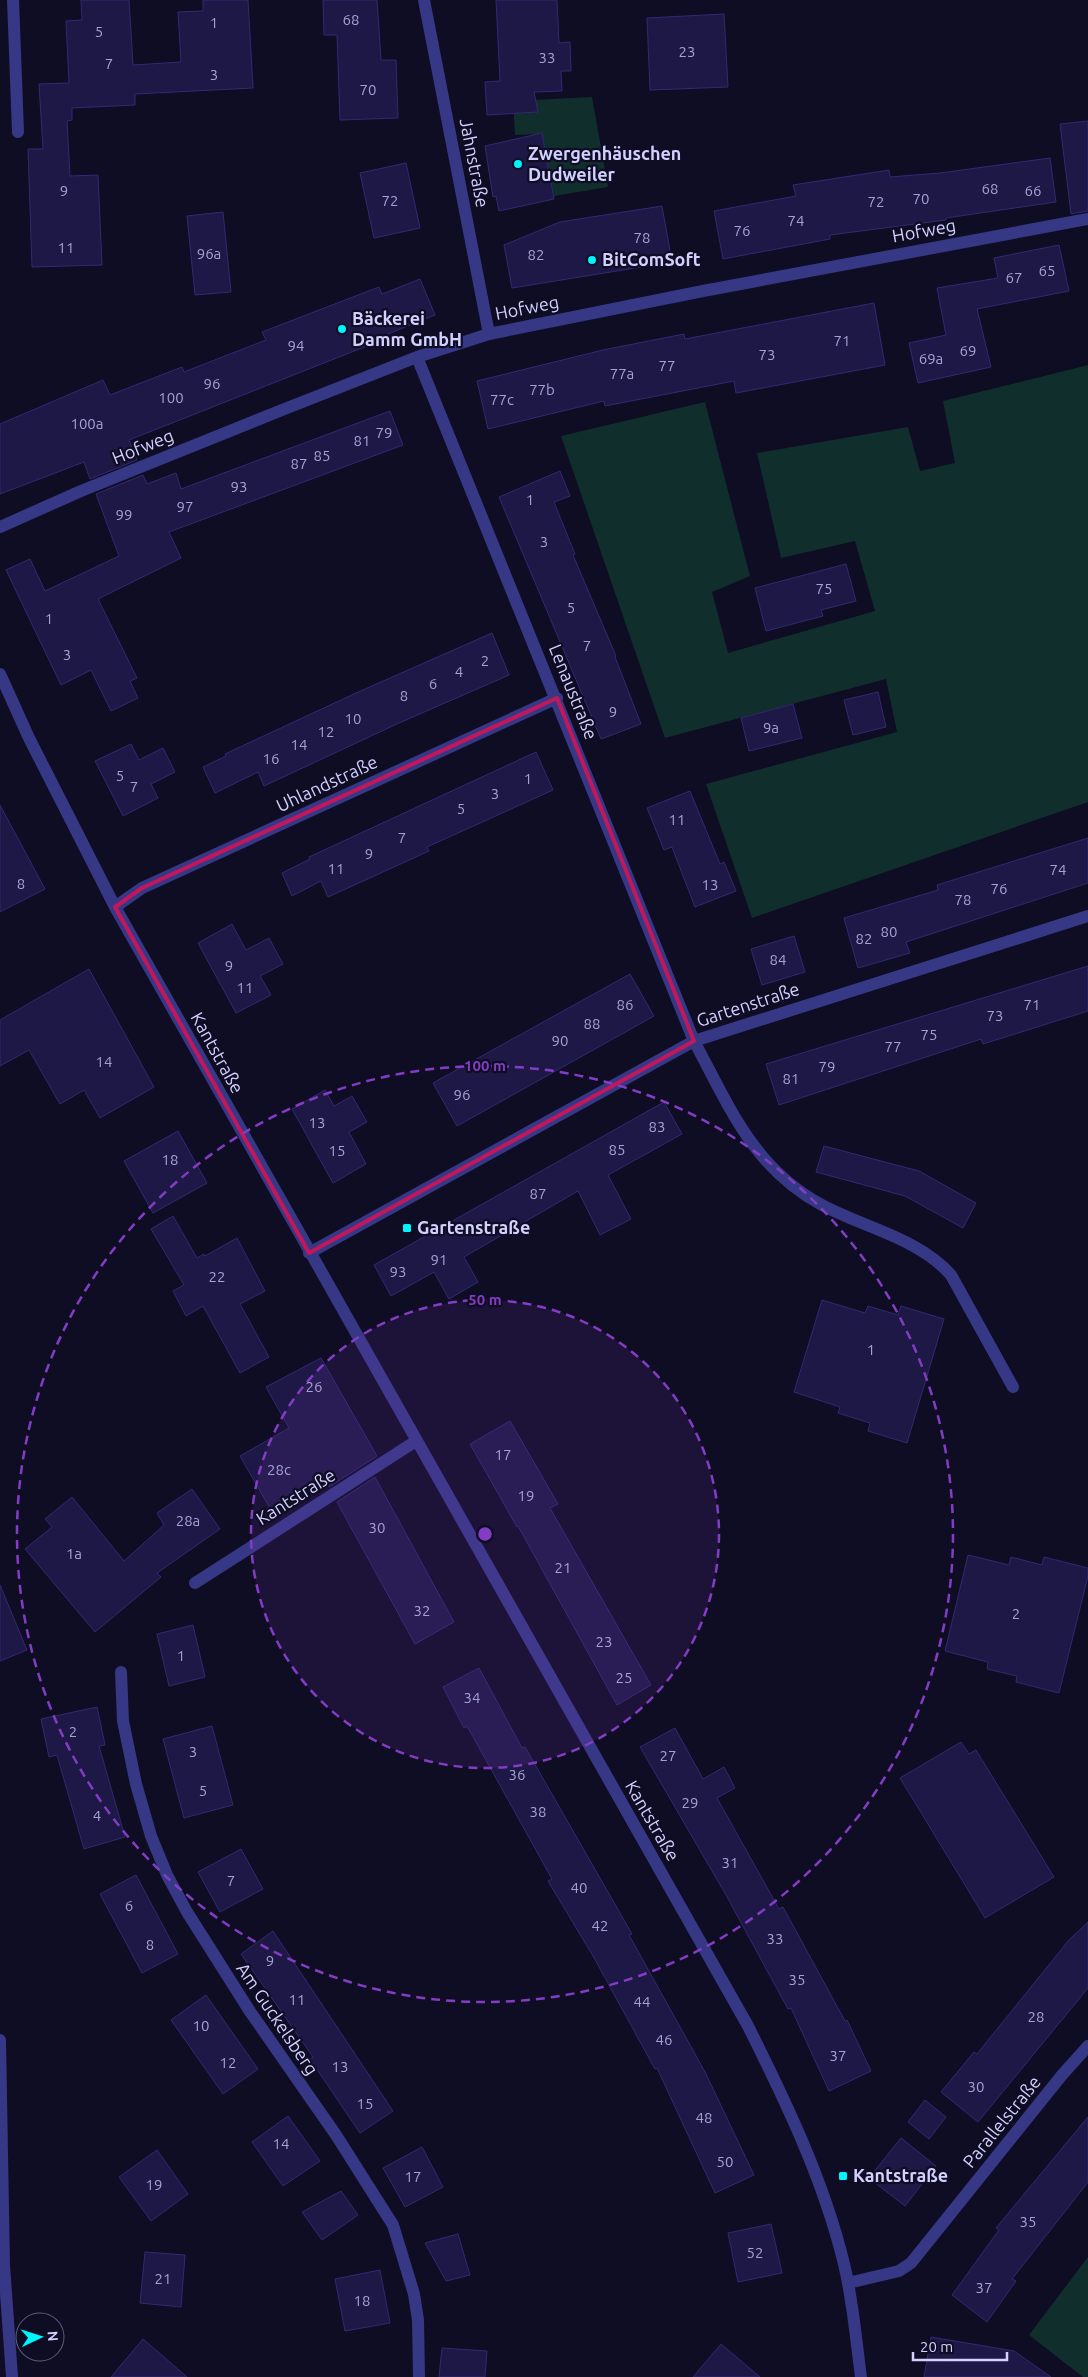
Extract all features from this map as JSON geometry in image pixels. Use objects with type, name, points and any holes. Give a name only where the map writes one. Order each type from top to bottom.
[{"type":"street","points":[[13,0],[18,132]]},
{"type":"street","name":"Jahnstraße","points":[[424,0],[489,334]]},
{"type":"street","name":"Hofweg","points":[[0,527],[81,491],[418,357],[489,334],[835,266],[1088,220]]},
{"type":"street","name":"Lenaustraße","points":[[418,357],[694,1040],[744,1133],[765,1161],[789,1182],[822,1205],[905,1242],[938,1260],[951,1275],[1013,1387]]},
{"type":"street","name":"Kantstraße","points":[[0,674],[29,738],[115,907],[309,1253],[748,2026],[800,2133],[828,2211],[848,2283],[861,2377]]},
{"type":"street","name":"Uhlandstraße","points":[[115,907],[142,888],[557,698]]},
{"type":"street","name":"Gartenstraße","points":[[309,1253],[694,1040],[1088,916]]},
{"type":"street","name":"Kantstraße","points":[[195,1583],[416,1441]]},
{"type":"street","name":"Am Guckelsberg","points":[[121,1672],[123,1721],[136,1784],[151,1836],[167,1875],[186,1912],[225,1973],[336,2135],[393,2225],[414,2294],[418,2320],[418,2377]]},
{"type":"street","points":[[0,2040],[4,2265],[12,2377]]},
{"type":"street","name":"Parallelstraße","points":[[848,2283],[899,2271],[911,2263],[1062,2075],[1088,2046]]},
{"type":"highlighted area","points":[[557,698],[694,1041],[309,1253],[115,907],[142,888]]},
{"type":"green space","points":[[592,97],[608,187],[554,196],[542,134],[515,135],[513,101]]},
{"type":"green space","points":[[1088,365],[1088,802],[752,918],[706,784],[897,732],[886,679],[665,738],[561,436],[705,402],[750,576],[712,592],[728,653],[875,611],[855,541],[781,558],[757,453],[908,427],[920,471],[955,463],[943,401]]},
{"type":"green space","points":[[1088,2257],[1088,2377],[1083,2377],[1029,2335]]},
{"type":"building","points":[[81,0],[129,0],[133,65],[181,62],[178,12],[203,11],[203,0],[248,0],[253,88],[135,94],[135,105],[72,108],[72,120],[67,121],[70,176],[98,175],[102,265],[32,267],[28,149],[43,149],[39,84],[69,83],[66,21],[82,20]]},
{"type":"building","points":[[323,0],[377,0],[381,60],[396,60],[398,118],[340,120],[337,35],[324,35]]},
{"type":"building","points":[[496,0],[557,0],[559,43],[570,42],[571,71],[561,71],[562,91],[534,92],[538,112],[487,115],[485,82],[500,81]]},
{"type":"building","points":[[724,14],[728,87],[650,90],[647,18]]},
{"type":"building","points":[[1088,121],[1088,211],[1071,214],[1060,124]]},
{"type":"building","name":"Zwergenhäuschen Dudweiler","points":[[542,133],[554,199],[499,211],[496,196],[493,197],[485,146]]},
{"type":"building","points":[[1050,158],[1056,202],[946,218],[946,220],[830,235],[830,239],[723,259],[714,211],[796,196],[793,185],[889,170],[890,177],[940,173]]},
{"type":"building","points":[[406,163],[420,228],[374,238],[360,173]]},
{"type":"building","points":[[662,206],[672,262],[512,288],[504,245],[560,222]]},
{"type":"building","points":[[223,212],[231,292],[195,295],[187,216]]},
{"type":"building","points":[[1059,245],[1069,291],[977,309],[991,367],[918,383],[909,343],[946,335],[937,288],[998,278],[994,258]]},
{"type":"building","points":[[420,279],[435,315],[371,341],[372,344],[129,440],[137,460],[90,479],[84,462],[0,494],[0,424],[103,380],[110,395],[182,367],[184,372],[266,340],[262,332],[379,287],[382,294]]},
{"type":"building","points":[[874,303],[885,365],[736,393],[734,381],[605,406],[604,401],[488,429],[477,381],[603,350],[684,334],[685,339]]},
{"type":"building","points":[[390,411],[403,445],[169,532],[181,558],[98,599],[137,678],[130,681],[138,698],[111,711],[91,670],[61,685],[6,570],[30,559],[45,591],[119,556],[96,494],[143,475],[147,484],[176,473],[181,489]]},
{"type":"building","points":[[560,471],[570,496],[554,502],[575,554],[573,555],[616,656],[641,724],[601,739],[499,497]]},
{"type":"building","points":[[846,564],[856,601],[821,610],[823,616],[766,631],[755,588]]},
{"type":"building","points":[[492,633],[509,675],[399,723],[264,786],[258,772],[215,793],[203,767],[226,756],[225,754]]},
{"type":"building","points":[[878,692],[886,727],[853,735],[844,700]]},
{"type":"building","points":[[793,704],[802,738],[749,751],[741,718]]},
{"type":"building","points":[[131,744],[139,760],[163,748],[175,772],[151,784],[158,798],[123,816],[95,761]]},
{"type":"building","points":[[536,752],[553,790],[427,847],[429,851],[328,897],[321,881],[292,896],[282,873],[310,859],[309,857]]},
{"type":"building","points":[[690,791],[720,864],[724,862],[736,891],[695,907],[672,847],[664,850],[647,808]]},
{"type":"building","points":[[0,805],[45,889],[0,912]]},
{"type":"building","points":[[1088,838],[1088,883],[906,942],[910,953],[858,968],[844,918],[938,890],[937,885]]},
{"type":"building","points":[[232,924],[246,950],[269,938],[283,964],[260,976],[271,995],[236,1013],[198,943]]},
{"type":"building","points":[[794,936],[805,972],[762,985],[751,949]]},
{"type":"building","points":[[1088,966],[1088,1011],[983,1044],[981,1039],[779,1105],[766,1064]]},
{"type":"building","points":[[89,969],[154,1087],[100,1118],[84,1090],[60,1104],[29,1050],[0,1066],[0,1020]]},
{"type":"building","points":[[630,974],[654,1016],[457,1126],[433,1083]]},
{"type":"building","points":[[325,1090],[334,1106],[352,1096],[367,1122],[349,1132],[366,1164],[333,1183],[292,1109]]},
{"type":"building","points":[[664,1102],[682,1134],[608,1175],[631,1219],[600,1235],[578,1191],[464,1257],[478,1282],[449,1299],[434,1272],[391,1296],[374,1265]]},
{"type":"building","points":[[178,1131],[207,1183],[153,1213],[124,1161]]},
{"type":"building","points":[[824,1146],[919,1171],[976,1203],[963,1228],[905,1196],[816,1172]]},
{"type":"building","points":[[173,1216],[197,1258],[204,1254],[205,1256],[237,1238],[265,1291],[240,1304],[269,1357],[240,1373],[203,1306],[186,1316],[173,1291],[184,1285],[151,1229]]},
{"type":"building","points":[[822,1300],[865,1313],[868,1306],[898,1315],[901,1306],[944,1319],[907,1443],[868,1431],[870,1423],[838,1413],[840,1407],[794,1392]]},
{"type":"building","points":[[321,1358],[377,1456],[329,1487],[324,1479],[271,1510],[240,1456],[289,1428],[266,1387]]},
{"type":"building","points":[[510,1421],[558,1504],[550,1508],[651,1685],[617,1705],[518,1526],[470,1444]]},
{"type":"building","points":[[375,1477],[454,1622],[415,1644],[337,1502]]},
{"type":"building","points":[[192,1489],[220,1529],[157,1573],[161,1577],[95,1632],[25,1549],[52,1527],[45,1519],[72,1497],[124,1561],[164,1525],[157,1513]]},
{"type":"building","points":[[968,1555],[1009,1565],[1011,1557],[1042,1565],[1044,1557],[1088,1568],[1088,1576],[1059,1693],[1016,1682],[1017,1676],[987,1669],[988,1662],[945,1651]]},
{"type":"building","points":[[0,1585],[27,1650],[0,1661]]},
{"type":"building","points":[[193,1625],[205,1677],[169,1686],[157,1634]]},
{"type":"building","points":[[479,1668],[522,1748],[525,1747],[632,1934],[629,1935],[705,2072],[754,2175],[715,2193],[657,2068],[655,2069],[593,1956],[548,1881],[552,1879],[467,1726],[464,1728],[443,1687]]},
{"type":"building","points":[[97,1707],[105,1745],[99,1746],[125,1837],[84,1849],[57,1755],[49,1757],[41,1719]]},
{"type":"building","points":[[212,1726],[233,1805],[184,1818],[163,1739]]},
{"type":"building","points":[[675,1728],[703,1779],[724,1767],[735,1788],[717,1798],[779,1909],[783,1907],[845,2021],[847,2020],[871,2071],[829,2091],[791,2008],[788,2009],[726,1895],[640,1747]]},
{"type":"building","points":[[961,1742],[969,1754],[976,1750],[1054,1877],[985,1918],[900,1778]]},
{"type":"building","points":[[241,1849],[263,1889],[220,1912],[198,1872]]},
{"type":"building","points":[[136,1875],[178,1954],[142,1973],[100,1894]]},
{"type":"building","points":[[1088,1922],[1088,1988],[978,2122],[941,2092],[974,2052],[977,2054],[1069,1940]]},
{"type":"building","points":[[273,1931],[393,2111],[360,2133],[310,2059],[313,2057],[241,1954]]},
{"type":"building","points":[[206,1995],[258,2069],[223,2094],[171,2020]]},
{"type":"building","points":[[925,2100],[946,2117],[929,2139],[908,2122]]},
{"type":"building","points":[[288,2116],[320,2161],[283,2186],[252,2142]]},
{"type":"building","points":[[1088,2117],[1088,2182],[1012,2279],[1016,2281],[987,2322],[952,2295],[999,2230],[996,2228]]},
{"type":"building","points":[[901,2138],[936,2166],[905,2206],[869,2178]]},
{"type":"building","points":[[422,2147],[443,2187],[405,2207],[383,2168]]},
{"type":"building","points":[[157,2150],[188,2194],[151,2221],[119,2177]]},
{"type":"building","points":[[341,2191],[358,2215],[322,2240],[302,2212]]},
{"type":"building","points":[[771,2224],[782,2273],[738,2282],[728,2233]]},
{"type":"building","points":[[458,2234],[470,2275],[446,2281],[425,2243]]},
{"type":"building","points":[[145,2252],[185,2255],[181,2307],[140,2303]]},
{"type":"building","points":[[380,2270],[390,2323],[345,2331],[335,2279]]},
{"type":"building","points":[[931,2337],[1014,2351],[1051,2377],[924,2377]]},
{"type":"building","points":[[143,2339],[187,2377],[111,2377]]},
{"type":"building","points":[[721,2344],[760,2377],[693,2377]]},
{"type":"building","points":[[442,2348],[487,2351],[485,2377],[439,2377]]},
{"type":"place","name":"Zwergenhäuschen Dudweiler","points":[[518,164]]},
{"type":"place","name":"BitComSoft","points":[[592,260]]},
{"type":"place","name":"Bäckerei Damm GmbH","points":[[342,329]]},
{"type":"place","name":"Gartenstraße","points":[[407,1228]]},
{"type":"place","name":"Kantstraße","points":[[843,2176]]}]
